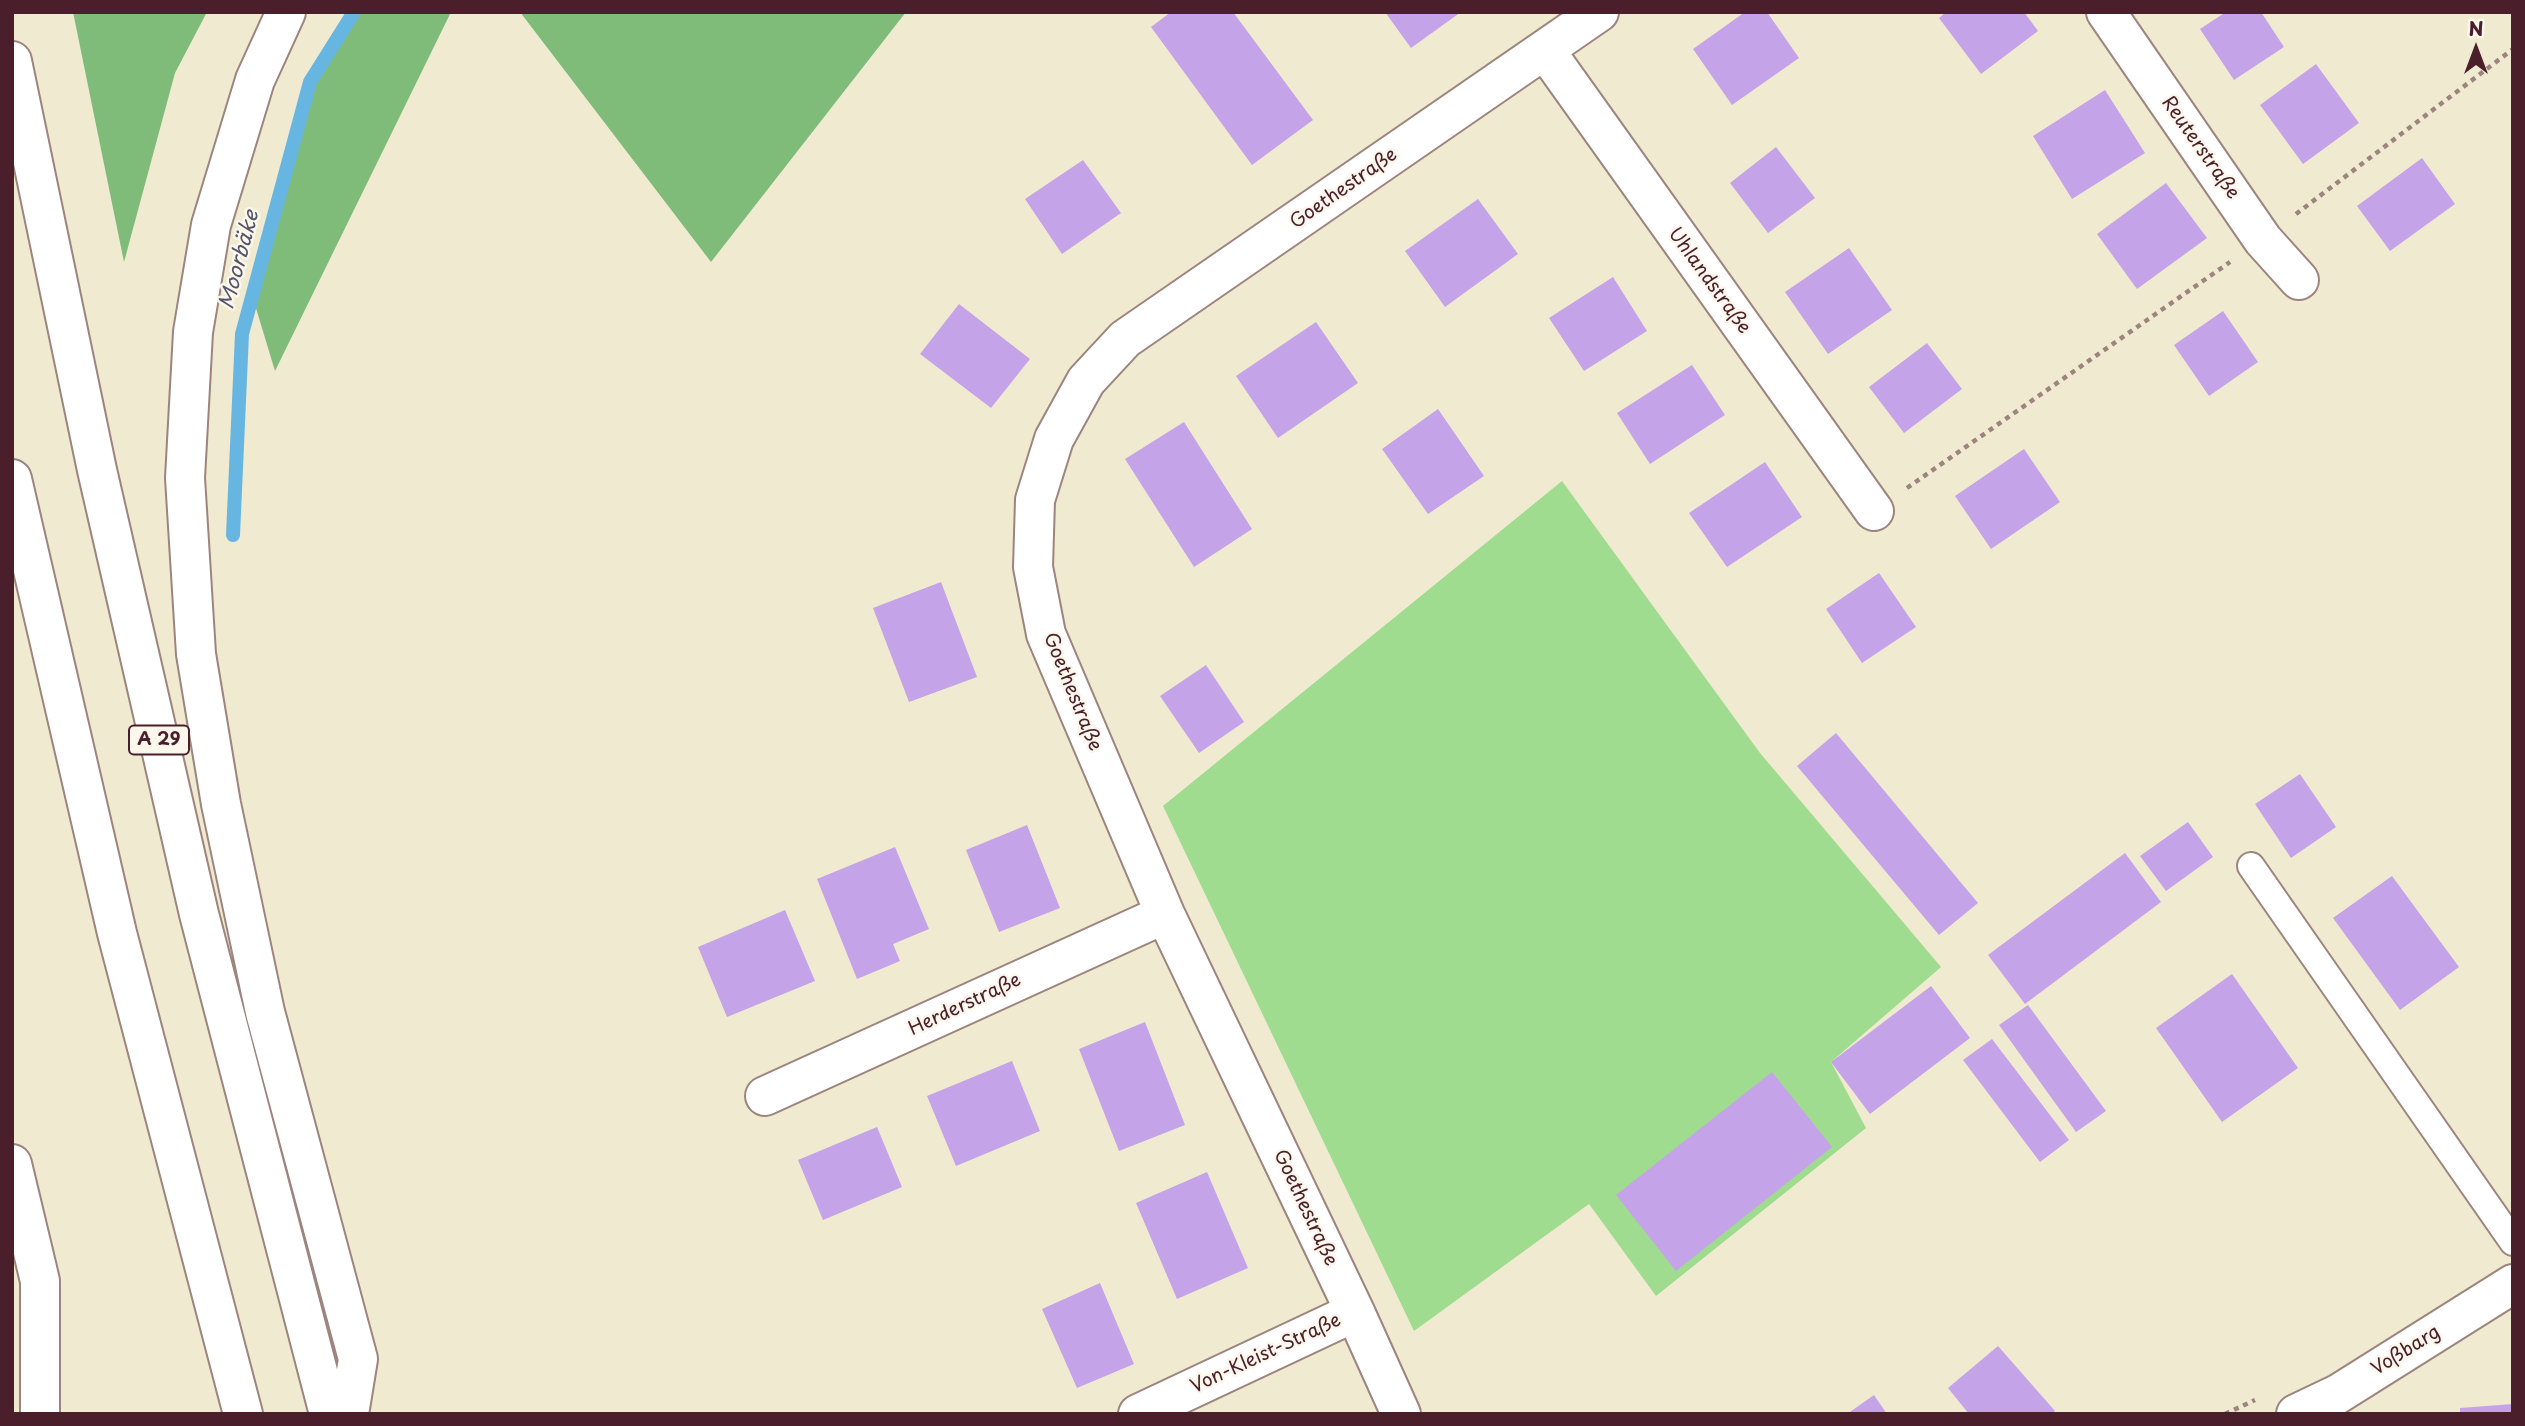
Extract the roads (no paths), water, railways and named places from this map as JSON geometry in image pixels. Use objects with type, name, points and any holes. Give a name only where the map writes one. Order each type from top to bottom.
[{"type":"main road","points":[[286,12],[255,80],[211,225],[193,332],[185,478],[196,654],[221,804],[265,1012],[358,1359],[349,1414]]},
{"type":"main road","name":"Goethestraße","points":[[1401,1414],[1165,914],[1046,634],[1033,567],[1035,500],[1054,439],[1086,381],[1125,339],[1599,12]]},
{"type":"main road","name":"Reuterstraße","points":[[2106,12],[2263,240],[2300,280]]},
{"type":"main road","name":"Uhlandstraße","points":[[1545,50],[1874,511]]},
{"type":"main road","name":"A 29","points":[[12,61],[97,470],[196,900],[329,1414]]},
{"type":"main road","points":[[12,479],[117,933],[243,1414]]},
{"type":"main road","name":"Herderstraße","points":[[765,1096],[1165,914]]},
{"type":"main road","points":[[12,1164],[40,1281],[40,1414]]},
{"type":"main road","name":"Voßbarg","points":[[2296,1414],[2338,1394],[2513,1284]]},
{"type":"main road","name":"Von-Kleist-Straße","points":[[1158,1410],[1355,1312]]},
{"type":"lane","points":[[2251,866],[2513,1242]]},
{"type":"waterway","name":"Moorbäke","points":[[233,535],[242,334],[310,82],[354,12]]}]
